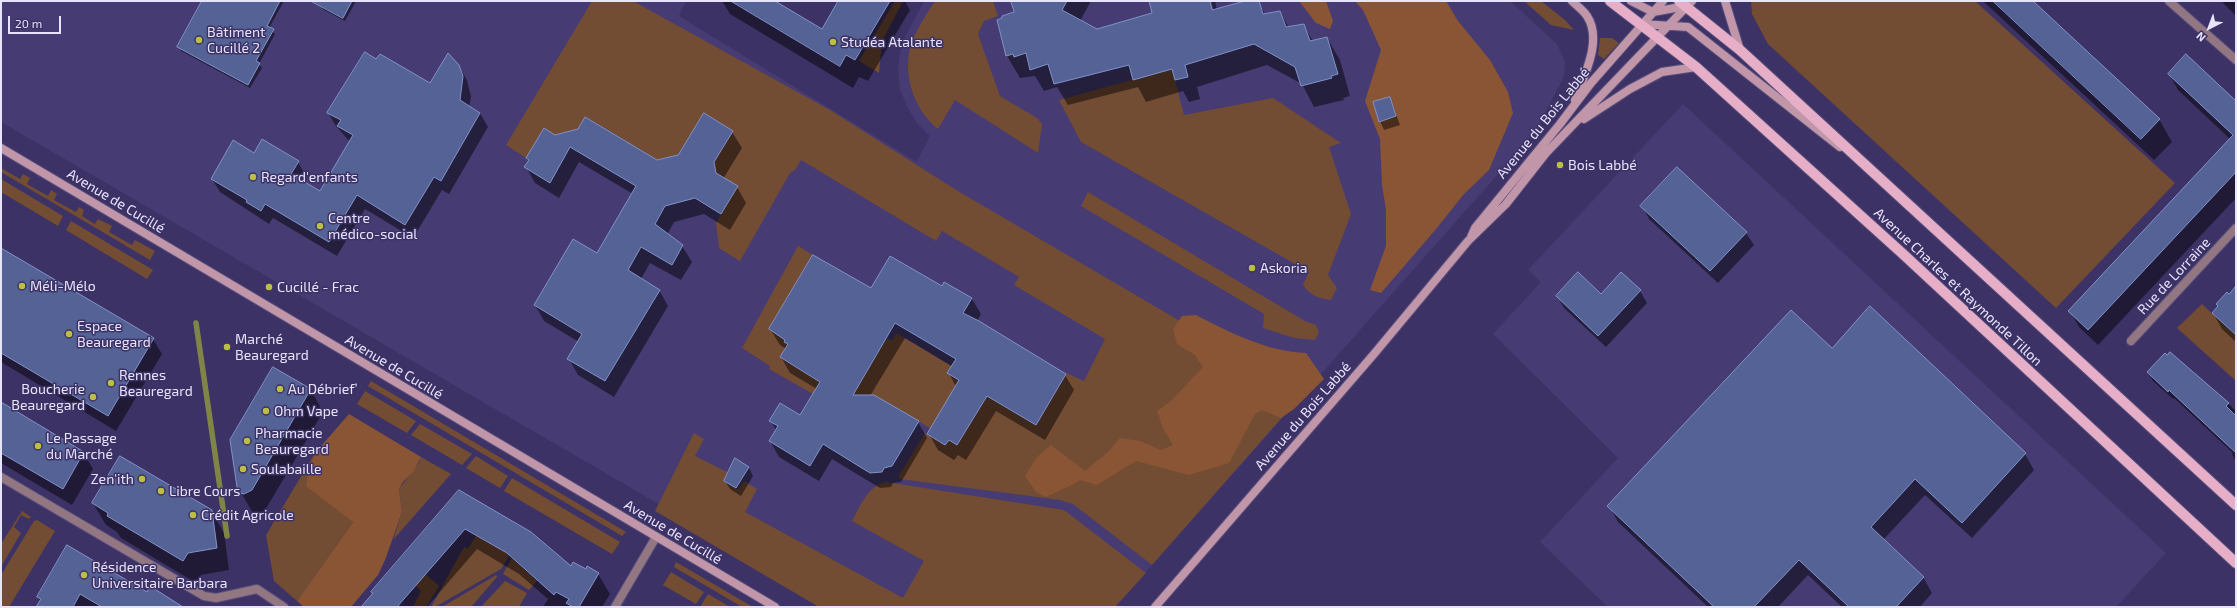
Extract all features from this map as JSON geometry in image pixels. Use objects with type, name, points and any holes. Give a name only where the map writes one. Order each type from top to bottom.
[{"type":"main road","name":"Avenue Charles et Raymonde Tillon","points":[[1610,1],[1696,68],[1903,254],[2236,563]]},
{"type":"main road","name":"Avenue Charles et Raymonde Tillon","points":[[1686,3],[1740,50],[2236,505]]},
{"type":"street","points":[[1572,1],[1588,17],[1593,34],[1591,55],[1572,109]]},
{"type":"street","points":[[1631,1],[1653,12],[1686,3]]},
{"type":"street","points":[[1641,24],[1663,1]]},
{"type":"street","points":[[1724,1],[1740,50]]},
{"type":"street","points":[[2169,1],[2236,60]]},
{"type":"street","points":[[1658,37],[1686,3]]},
{"type":"street","name":"Avenue du Bois Labbé","points":[[1468,241],[1475,228],[1641,24]]},
{"type":"street","name":"Avenue Charles et Raymonde Tillon","points":[[1641,24],[1688,27],[1878,177]]},
{"type":"street","name":"Avenue du Bois Labbé","points":[[1155,607],[1369,360],[1468,241],[1506,204],[1546,153],[1576,124],[1658,37]]},
{"type":"street","name":"Avenue du Bois Labbé","points":[[1576,124],[1630,89],[1662,72],[1696,68]]},
{"type":"street","name":"Avenue de Cucillé","points":[[1,148],[775,607]]},
{"type":"street","name":"Rue de Lorraine","points":[[2131,341],[2236,228]]},
{"type":"street","points":[[1,477],[204,596],[216,598],[257,589],[284,607]]},
{"type":"street","points":[[615,607],[656,537]]},
{"type":"shaded area","points":[[1,1],[686,1],[679,16],[917,162],[930,136],[917,123],[908,108],[900,90],[898,70],[901,45],[924,1],[1510,1],[1557,44],[1565,61],[1564,76],[1536,131],[1115,607],[836,607],[1,122]]},
{"type":"shaded area","points":[[592,1],[633,1],[830,110],[958,191],[1221,345],[1286,413],[1152,565],[1073,504],[1060,500],[900,479],[898,477],[925,433],[945,445],[949,440],[957,445],[987,396],[1036,425],[1066,373],[1084,381],[1105,339],[1014,285],[1019,277],[942,231],[936,241],[801,160],[795,170],[790,173],[740,261],[719,248],[716,223],[737,186],[716,173],[714,162],[733,131],[704,113],[678,155],[657,160],[586,117],[578,129],[555,135],[544,128],[526,158],[506,145]]},
{"type":"shaded area","points":[[895,1],[903,1],[882,41],[879,73],[859,61]]},
{"type":"shaded area","points":[[935,1],[993,1],[998,16],[984,21],[978,34],[1000,96],[1037,118],[1042,124],[1038,153],[955,100],[938,129],[923,113],[913,93],[908,70],[908,59],[915,35]]},
{"type":"shaded area","points":[[1299,1],[1326,1],[1333,21],[1330,29],[1316,23]]},
{"type":"shaded area","points":[[1355,1],[1446,1],[1458,21],[1490,60],[1508,92],[1513,113],[1489,170],[1464,194],[1381,293],[1370,290],[1386,246],[1386,210],[1382,185],[1380,139],[1365,101],[1381,50],[1363,10]]},
{"type":"shaded area","points":[[1524,1],[1541,1],[1565,20],[1574,30],[1551,25]]},
{"type":"shaded area","points":[[1751,1],[1975,1],[2175,183],[2056,308],[1768,44],[1752,14]]},
{"type":"shaded area","points":[[1600,38],[1612,38],[1619,43],[1604,59],[1598,55]]},
{"type":"shaded area","points":[[1172,69],[1184,115],[1273,98],[1341,143],[1329,147],[1351,214],[1328,275],[1337,288],[1331,300],[1315,296],[1303,285],[1309,272],[1081,142],[1059,100]]},
{"type":"shaded area","points":[[1683,104],[2166,553],[2116,607],[1608,607],[1540,542],[1618,458],[1493,334],[1541,282],[1528,270]]},
{"type":"shaded area","points":[[1,168],[20,179],[23,174],[30,178],[27,184],[48,196],[51,190],[57,194],[54,200],[76,212],[79,207],[84,210],[82,216],[95,224],[98,219],[112,226],[109,232],[132,245],[135,240],[155,251],[150,260],[1,172]]},
{"type":"shaded area","points":[[1,179],[63,216],[58,226],[1,192]]},
{"type":"shaded area","points":[[1088,192],[1305,321],[1316,325],[1319,332],[1315,340],[1294,338],[1263,328],[1264,314],[1081,206]]},
{"type":"shaded area","points":[[71,221],[153,270],[147,279],[66,230]]},
{"type":"shaded area","points":[[798,246],[813,255],[769,329],[786,339],[784,342],[788,344],[780,357],[820,382],[813,394],[769,369],[770,366],[742,348]]},
{"type":"shaded area","points":[[2202,304],[2232,332],[2236,328],[2236,381],[2177,328]]},
{"type":"shaded area","points":[[1196,315],[1235,334],[1263,345],[1292,352],[1306,353],[1324,379],[1294,409],[1281,418],[1262,410],[1255,414],[1229,463],[1189,475],[1136,461],[1097,485],[1080,480],[1046,497],[1036,492],[1025,476],[1036,458],[1051,445],[1085,471],[1108,452],[1120,438],[1140,441],[1161,450],[1173,445],[1163,428],[1157,411],[1171,401],[1203,367],[1195,355],[1177,344],[1173,329],[1182,316]]},
{"type":"shaded area","points":[[896,333],[952,366],[948,373],[959,380],[931,429],[907,414],[853,400],[846,374],[860,383],[887,338],[892,341]]},
{"type":"shaded area","points":[[371,381],[626,532],[622,536],[368,386]]},
{"type":"shaded area","points":[[365,391],[416,421],[407,433],[357,404]]},
{"type":"shaded area","points":[[349,414],[421,457],[414,471],[403,482],[399,489],[402,512],[385,560],[378,575],[351,607],[304,607],[297,601],[353,522],[306,486],[310,465],[315,453]]},
{"type":"shaded area","points":[[420,424],[472,454],[462,465],[411,435]]},
{"type":"shaded area","points":[[694,433],[704,439],[695,456],[729,473],[724,481],[738,490],[744,481],[757,489],[745,512],[903,598],[924,561],[852,521],[869,492],[874,487],[886,482],[1064,510],[1146,573],[1115,607],[819,607],[655,511]]},
{"type":"shaded area","points":[[315,453],[310,465],[353,522],[297,601],[274,581],[266,535]]},
{"type":"shaded area","points":[[476,456],[508,476],[500,488],[466,468]]},
{"type":"shaded area","points":[[421,457],[451,474],[393,540],[402,512],[399,489],[419,463]]},
{"type":"shaded area","points":[[512,478],[620,542],[612,554],[504,491]]},
{"type":"shaded area","points":[[22,511],[31,517],[29,519],[21,515],[14,527],[21,533],[1,567],[1,544]]},
{"type":"shaded area","points":[[37,520],[55,531],[9,607],[1,607],[1,575],[34,521]]},
{"type":"shaded area","points":[[476,535],[503,551],[505,549],[511,553],[501,569],[435,607],[431,607],[464,547],[468,549]]},
{"type":"shaded area","points":[[514,554],[518,557],[515,561],[537,581],[529,590],[503,574]]},
{"type":"shaded area","points":[[676,562],[753,607],[742,607],[674,567]]},
{"type":"shaded area","points":[[416,566],[439,586],[426,607],[413,607],[421,591],[407,577]]},
{"type":"shaded area","points":[[671,572],[704,592],[696,604],[663,585]]},
{"type":"shaded area","points":[[496,575],[497,577],[471,607],[442,607]]},
{"type":"shaded area","points":[[505,581],[527,593],[519,607],[481,607]]},
{"type":"shaded area","points":[[708,594],[730,607],[700,607]]},
{"type":"building","name":"Bâtiment Cucillé 2","points":[[202,1],[280,1],[267,26],[274,29],[256,61],[260,63],[248,85],[177,47]]},
{"type":"building","points":[[311,1],[352,1],[343,18]]},
{"type":"building","name":"Studéa Atalante","points":[[731,1],[775,1],[822,29],[838,1],[890,1],[855,60],[846,55],[840,66]]},
{"type":"building","points":[[1011,1],[1067,1],[1062,10],[1097,29],[1152,13],[1149,1],[1210,1],[1212,10],[1245,1],[1259,1],[1263,14],[1280,11],[1286,27],[1304,24],[1310,41],[1327,37],[1338,74],[1331,76],[1332,78],[1301,86],[1295,67],[1254,44],[1185,65],[1188,77],[1175,80],[1172,69],[1133,80],[1129,65],[1054,84],[1048,64],[1030,70],[1026,53],[1014,57],[1013,54],[1006,56],[997,20],[1002,18],[1002,16],[1014,12]]},
{"type":"building","points":[[1993,1],[2033,1],[2160,119],[2141,139]]},
{"type":"building","points":[[365,52],[376,59],[380,54],[430,83],[448,53],[459,65],[463,76],[460,100],[480,113],[441,181],[434,177],[405,225],[357,195],[329,242],[265,204],[261,211],[246,202],[247,200],[211,179],[233,140],[254,153],[262,139],[299,161],[291,174],[320,191],[353,135],[337,126],[341,120],[327,113]]},
{"type":"building","points":[[2186,54],[2236,101],[2236,172],[2088,330],[2068,311],[2233,135],[2168,74]]},
{"type":"building","points":[[1390,97],[1396,116],[1379,122],[1373,102]]},
{"type":"building","points":[[704,113],[733,131],[714,162],[716,173],[738,186],[721,214],[695,198],[665,206],[655,224],[683,245],[672,265],[641,247],[628,270],[660,290],[605,381],[567,359],[582,334],[534,305],[573,239],[597,253],[636,186],[570,147],[550,183],[524,167],[529,160],[526,158],[544,128],[555,135],[578,129],[585,117],[657,160],[678,155]]},
{"type":"building","points":[[1677,167],[1747,232],[1710,271],[1640,206]]},
{"type":"building","name":"Espace Beauregard","points":[[1,248],[154,338],[108,416],[1,353]]},
{"type":"building","points":[[813,255],[871,288],[890,256],[942,286],[944,282],[972,298],[963,313],[979,321],[1066,374],[1036,425],[987,396],[957,445],[949,440],[945,445],[927,434],[959,380],[947,373],[956,359],[895,323],[853,395],[874,395],[919,421],[892,466],[884,468],[882,472],[870,473],[823,444],[810,466],[769,441],[778,426],[769,421],[780,403],[800,415],[820,382],[780,357],[788,344],[784,342],[785,340],[769,329]]},
{"type":"building","points":[[1578,272],[1601,294],[1621,272],[1641,290],[1598,336],[1556,296]]},
{"type":"building","points":[[2236,286],[2236,335],[2212,313],[2218,306],[2216,304],[2227,292],[2229,294]]},
{"type":"building","points":[[1870,306],[2026,453],[1962,523],[1915,479],[1871,527],[1924,577],[1896,607],[1849,607],[1799,560],[1754,607],[1714,607],[1607,506],[1791,310],[1832,348]]},
{"type":"building","points":[[2170,352],[2229,403],[2226,406],[2236,416],[2236,453],[2169,390],[2168,392],[2147,372],[2165,353],[2167,355]]},
{"type":"building","points":[[273,367],[311,389],[252,490],[244,494],[240,493],[237,487],[230,440]]},
{"type":"building","name":"Le Passage du Marché","points":[[1,402],[84,452],[63,489],[1,453]]},
{"type":"building","points":[[120,456],[212,510],[217,548],[188,553],[183,561],[107,516],[108,513],[92,503]]},
{"type":"building","points":[[735,458],[749,467],[736,488],[724,481]]},
{"type":"building","points":[[459,490],[531,532],[571,566],[573,562],[586,569],[587,566],[599,573],[579,607],[573,607],[566,603],[569,599],[556,592],[554,595],[507,553],[465,529],[397,607],[361,607],[373,593],[371,592]]},
{"type":"building","name":"Résidence Universitaire Barbara","points":[[67,545],[147,592],[150,586],[183,607],[102,607],[80,594],[73,607],[36,607],[41,599],[37,597]]},
{"type":"waterway","points":[[196,323],[227,536]]},
{"type":"place","name":"Bâtiment Cucillé 2","points":[[199,40]]},
{"type":"place","name":"Studéa Atalante","points":[[833,42]]},
{"type":"place","name":"Bois Labbé","points":[[1560,165]]},
{"type":"place","name":"Regard'enfants","points":[[253,177]]},
{"type":"place","name":"Centre médico-social","points":[[320,226]]},
{"type":"place","name":"Askoria","points":[[1252,268]]},
{"type":"place","name":"Méli-Mélo","points":[[22,286]]},
{"type":"place","name":"Cucillé - Frac","points":[[269,287]]},
{"type":"place","name":"Espace Beauregard","points":[[69,334]]},
{"type":"place","name":"Marché Beauregard","points":[[227,347]]},
{"type":"place","name":"Rennes Beauregard","points":[[111,383]]},
{"type":"place","name":"Au Débrief’","points":[[280,389]]},
{"type":"place","name":"Boucherie Beauregard","points":[[93,397]]},
{"type":"place","name":"Ohm Vape","points":[[266,411]]},
{"type":"place","name":"Pharmacie Beauregard","points":[[247,441]]},
{"type":"place","name":"Le Passage du Marché","points":[[38,446]]},
{"type":"place","name":"Soulabaille","points":[[243,469]]},
{"type":"place","name":"Zen'ith","points":[[142,479]]},
{"type":"place","name":"Libre Cours","points":[[161,491]]},
{"type":"place","name":"Crédit Agricole","points":[[193,515]]},
{"type":"place","name":"Résidence Universitaire Barbara","points":[[84,575]]}]
